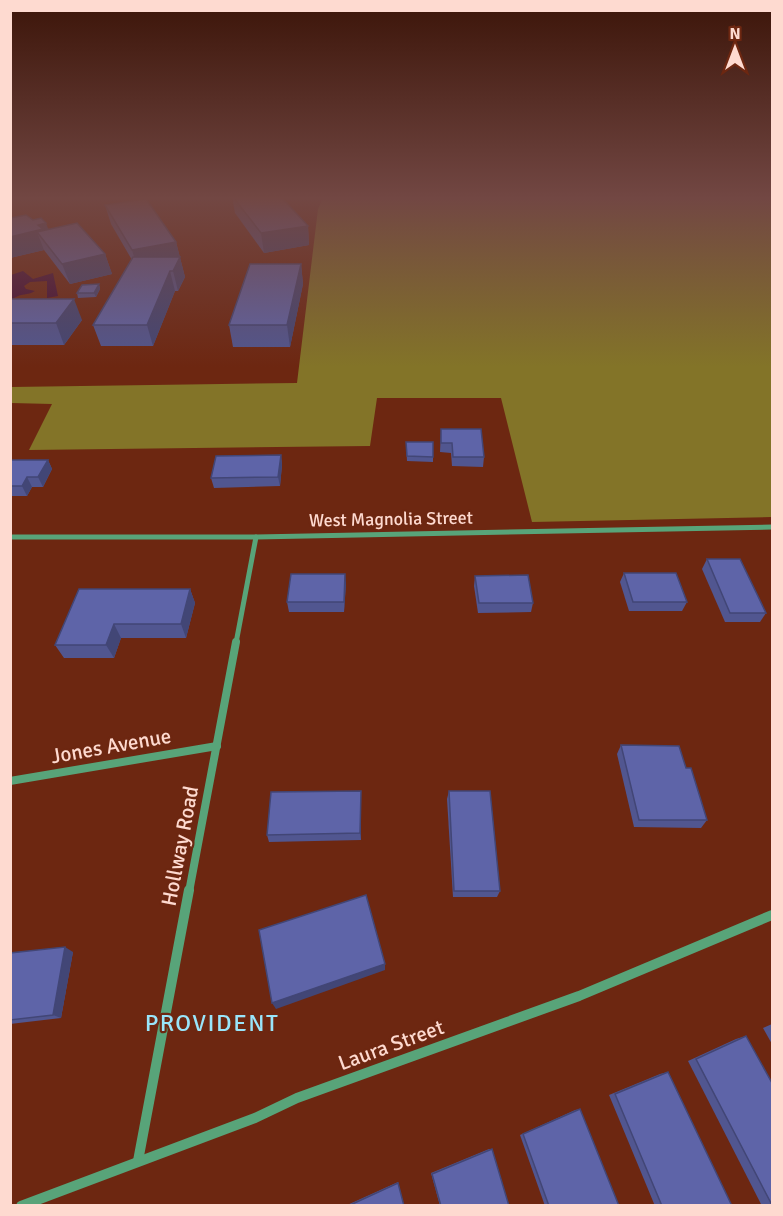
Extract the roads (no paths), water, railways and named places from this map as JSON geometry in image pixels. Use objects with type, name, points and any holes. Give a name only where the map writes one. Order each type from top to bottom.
[{"type":"street","name":"West Magnolia Street","points":[[10,537],[256,537],[772,529]]},
{"type":"street","name":"Hollway Road","points":[[138,1161],[256,537]]},
{"type":"street","name":"Jones Avenue","points":[[10,781],[217,746]]},
{"type":"street","name":"Laura Street","points":[[21,1206],[255,1118],[297,1098],[579,996],[772,915]]},
{"type":"district","name":"PROVIDENT","points":[[212,1023]]}]
